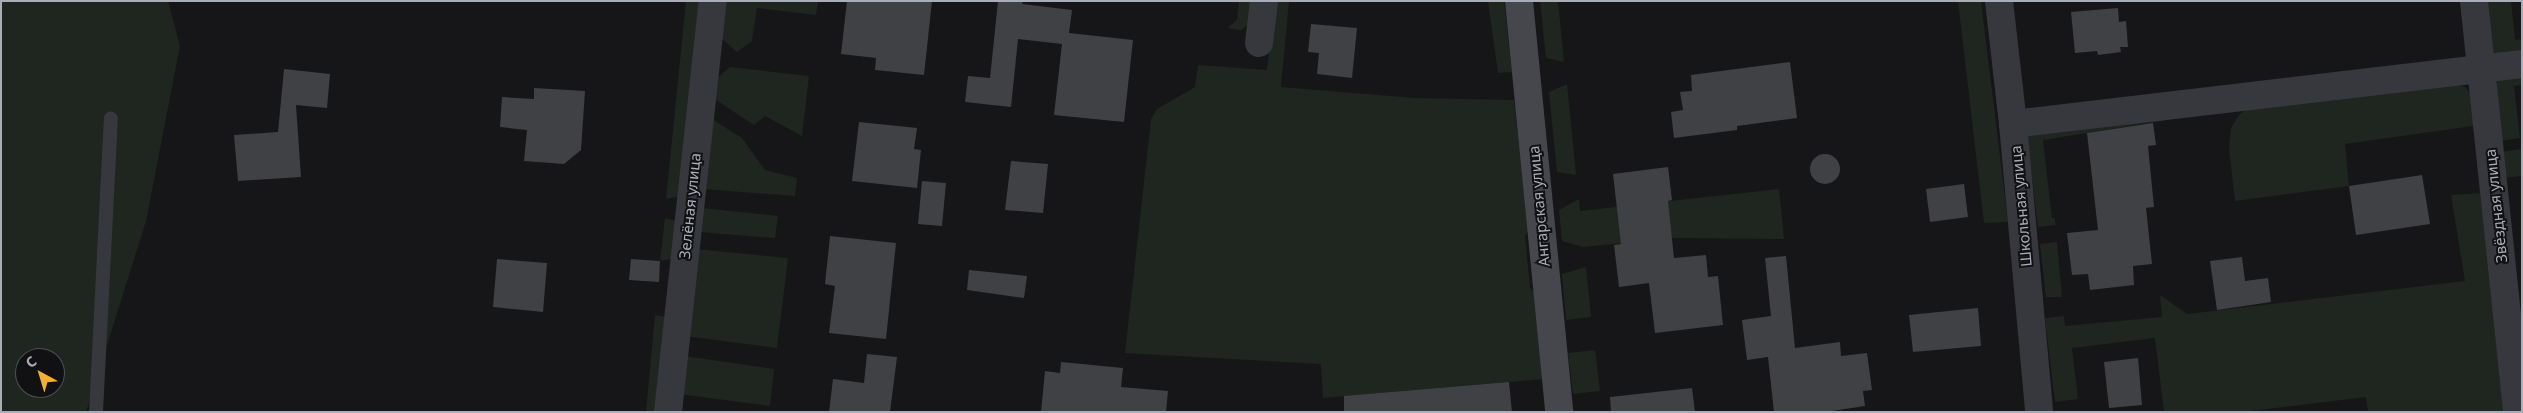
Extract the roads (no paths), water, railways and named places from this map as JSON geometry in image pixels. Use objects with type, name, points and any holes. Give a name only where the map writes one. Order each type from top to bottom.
[{"type":"street","name":"Зелёная улица","points":[[668,412],[713,1]]},
{"type":"street","points":[[1259,43],[1264,1]]},
{"type":"street","name":"Ангарская улица","points":[[1519,1],[1559,412]]},
{"type":"street","name":"Школьная улица","points":[[1999,1],[2014,124],[2039,412]]},
{"type":"street","name":"Звёздная улица","points":[[2474,1],[2517,412]]},
{"type":"street","points":[[2014,124],[2522,64]]},
{"type":"lane","points":[[96,412],[111,118]]}]
